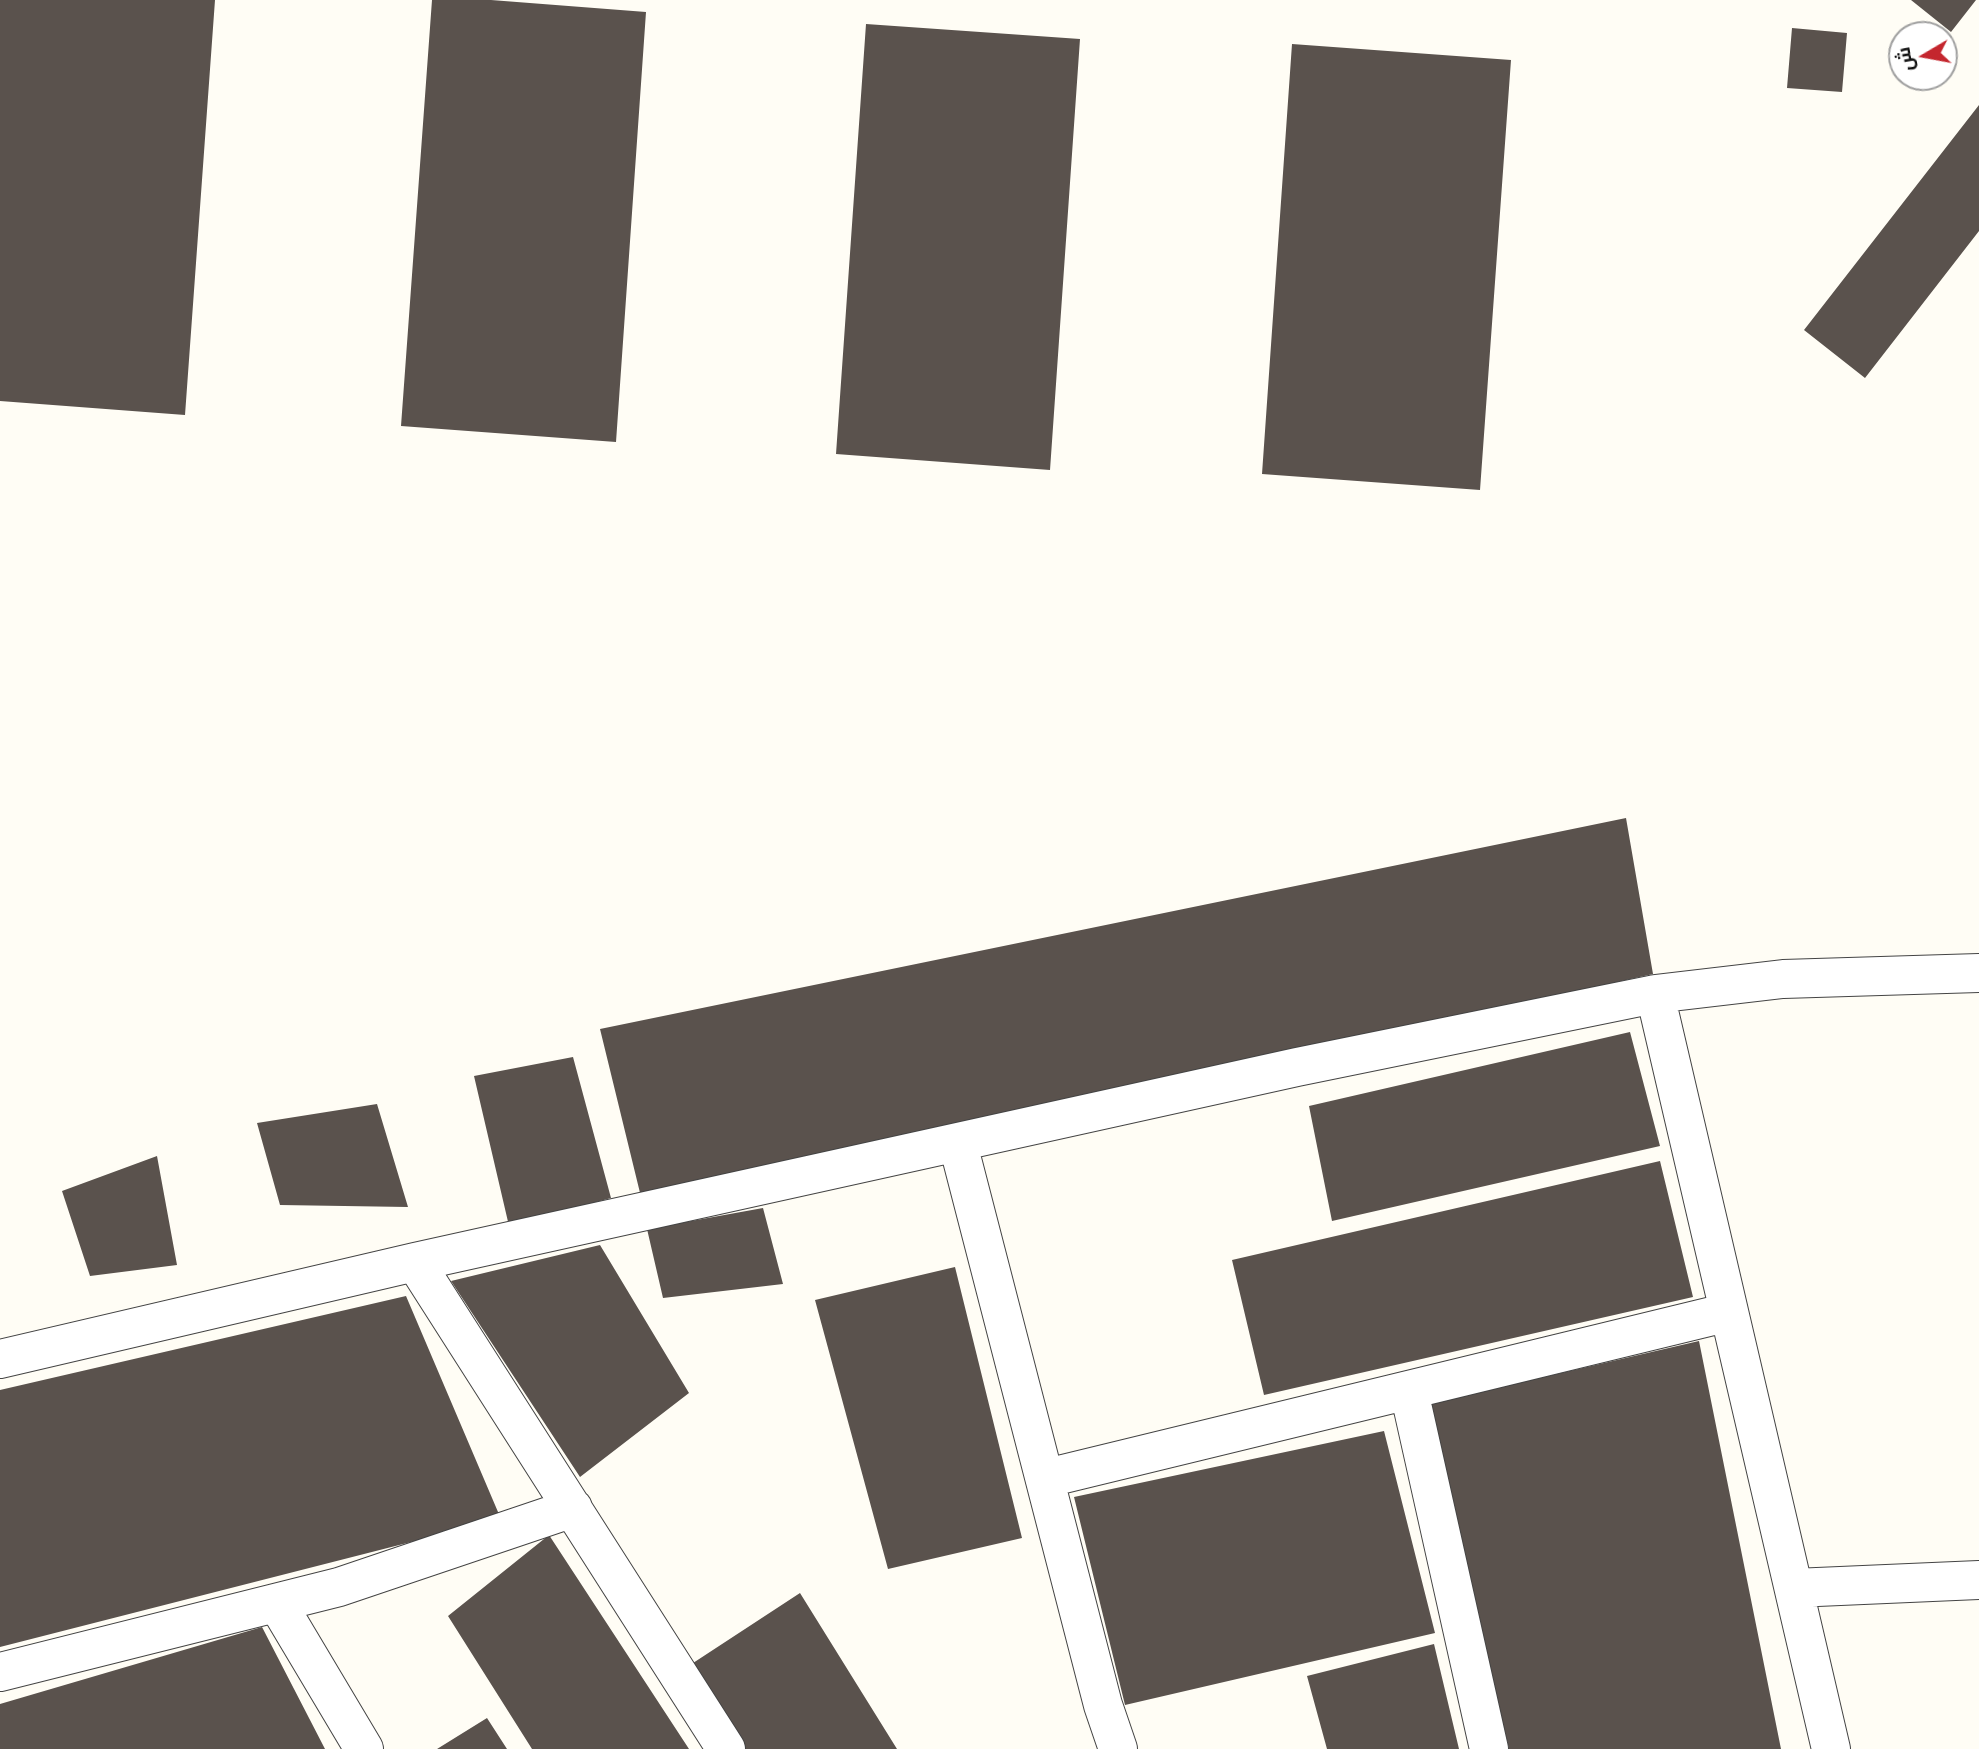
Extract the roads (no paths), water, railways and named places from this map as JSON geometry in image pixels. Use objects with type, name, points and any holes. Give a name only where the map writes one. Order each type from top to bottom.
[{"type":"street","points":[[0,1359],[415,1262],[1297,1068],[1655,994],[1783,979],[1979,973]]},
{"type":"street","points":[[1655,994],[1831,1749]]},
{"type":"street","points":[[958,1144],[1103,1705],[1118,1749]]},
{"type":"street","points":[[415,1262],[726,1749]]},
{"type":"street","points":[[1046,1478],[1729,1312]]},
{"type":"street","points":[[1409,1391],[1489,1749]]},
{"type":"street","points":[[0,1672],[382,1574],[573,1507]]},
{"type":"street","points":[[1794,1588],[1979,1580]]},
{"type":"street","points":[[276,1603],[364,1749]]}]
